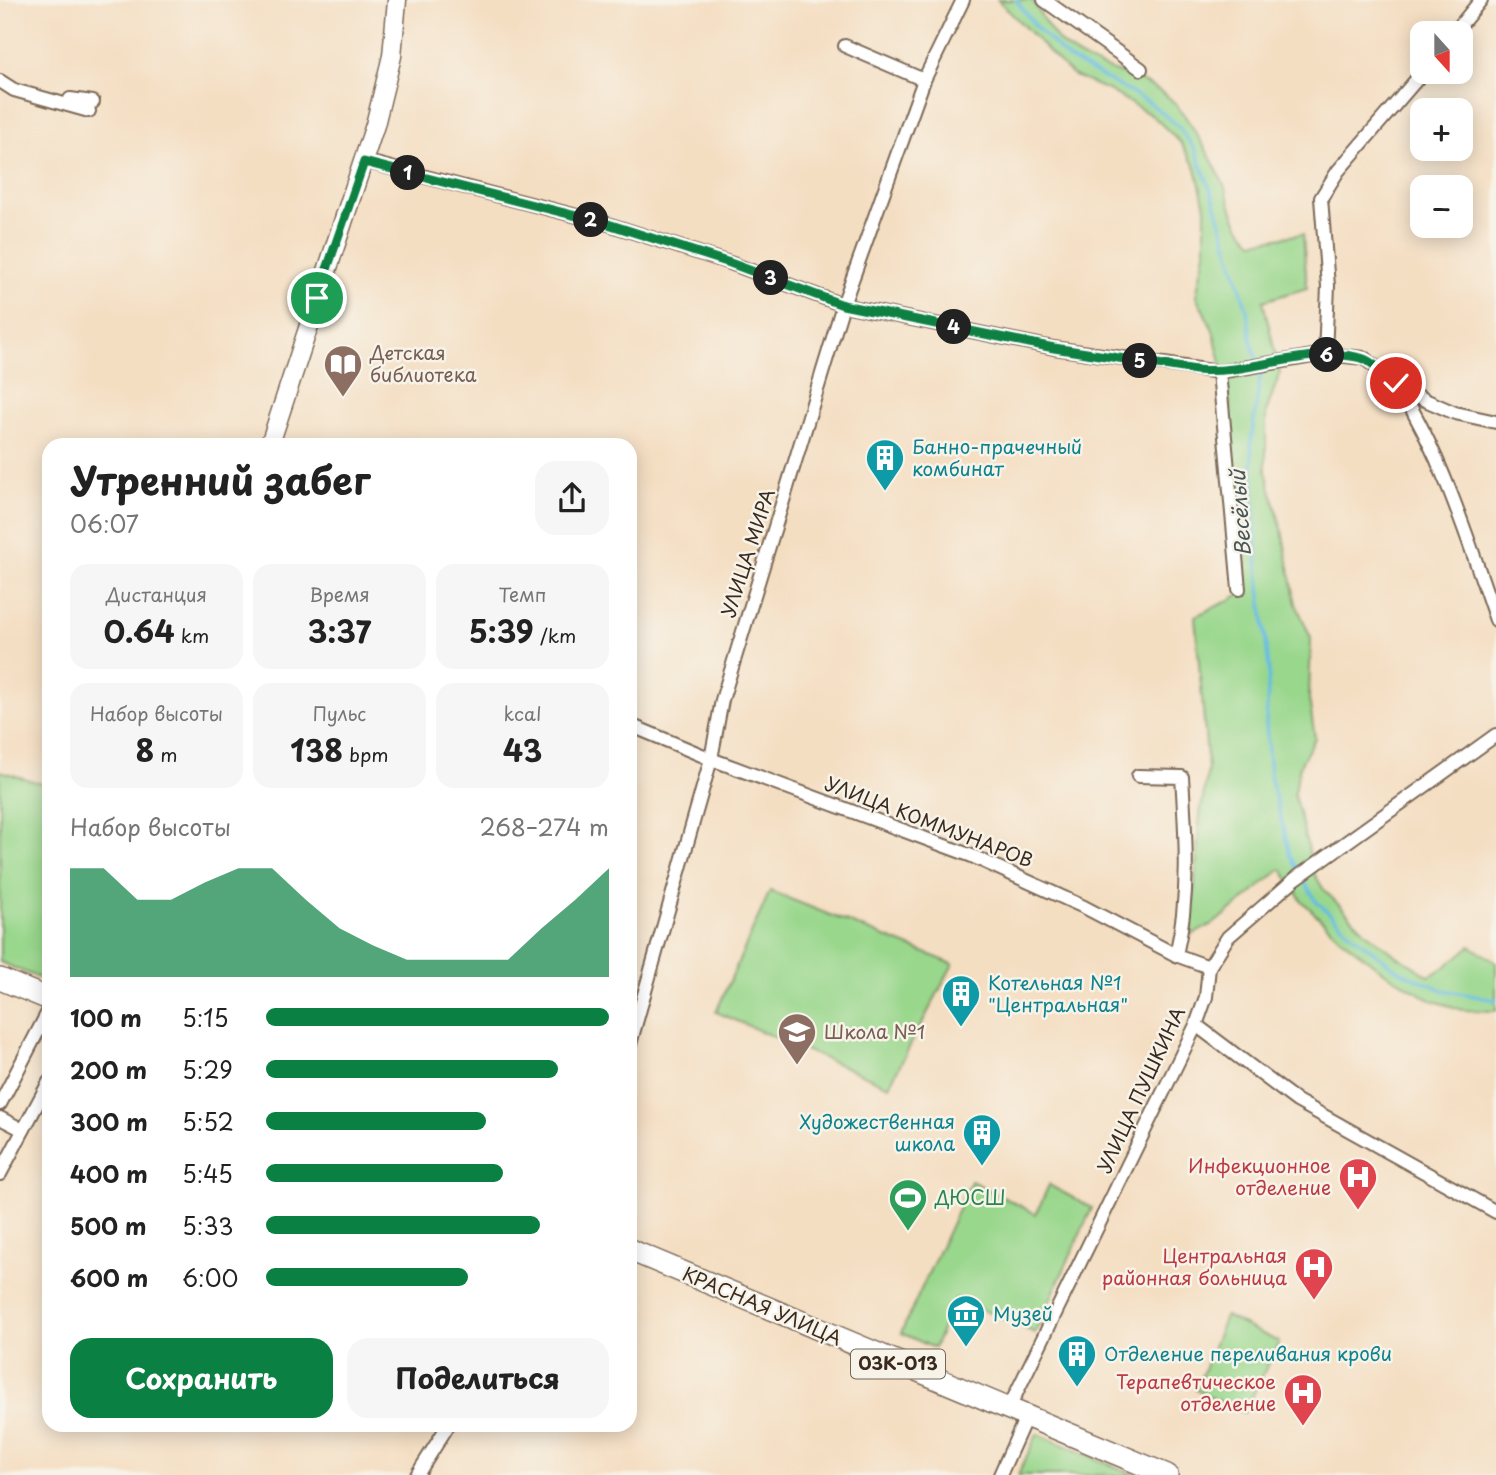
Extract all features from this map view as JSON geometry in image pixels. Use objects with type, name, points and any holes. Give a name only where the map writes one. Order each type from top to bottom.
[{"type":"main road","points":[[272,438],[364,162],[392,56],[397,0]]},
{"type":"main road","points":[[0,979],[42,996]]},
{"type":"main road","name":"КРАСНАЯ УЛИЦА","points":[[637,1253],[1167,1475]]},
{"type":"street","name":"УЛИЦА МИРА","points":[[637,1019],[711,759],[722,700],[843,305],[924,80],[963,0]]},
{"type":"street","points":[[1044,0],[1141,69]]},
{"type":"street","points":[[1464,21],[1482,0]]},
{"type":"street","points":[[845,46],[924,80]]},
{"type":"street","points":[[0,81],[13,90],[91,106]]},
{"type":"street","points":[[1325,355],[1328,286],[1321,198],[1338,171],[1413,84]]},
{"type":"street","points":[[364,162],[608,224],[730,263],[843,305],[1054,348],[1219,372],[1325,355],[1364,358],[1396,383],[1440,407],[1496,422]]},
{"type":"street","points":[[1219,372],[1240,589]]},
{"type":"street","points":[[1396,383],[1425,429],[1456,502],[1496,620]]},
{"type":"street","points":[[1425,429],[1426,416],[1440,407]]},
{"type":"street","name":"УЛИЦА КОММУНАРОВ","points":[[637,728],[711,759],[983,861],[1084,907],[1176,955],[1209,967]]},
{"type":"street","name":"УЛИЦА ПУШКИНА","points":[[1000,1475],[1017,1414],[1196,1025],[1206,997],[1209,967],[1228,937],[1295,879],[1496,735]]},
{"type":"street","points":[[1138,776],[1182,777],[1186,914],[1176,955]]},
{"type":"street","points":[[0,1104],[42,1023]]},
{"type":"street","points":[[1196,1025],[1297,1101],[1496,1212]]},
{"type":"street","points":[[0,1174],[42,1095]]},
{"type":"street","points":[[0,1118],[23,1130]]},
{"type":"street","points":[[417,1475],[444,1432]]},
{"type":"green space","points":[[998,0],[1032,0],[1053,34],[1074,53],[1155,88],[1167,96],[1192,126],[1222,181],[1236,219],[1253,242],[1303,234],[1307,288],[1263,301],[1280,373],[1266,412],[1266,471],[1282,530],[1296,604],[1311,638],[1309,699],[1315,738],[1300,765],[1294,794],[1315,875],[1324,890],[1366,932],[1429,976],[1445,967],[1470,946],[1496,962],[1496,1011],[1463,1010],[1431,1000],[1384,972],[1339,937],[1302,901],[1282,869],[1216,922],[1191,935],[1200,815],[1208,769],[1195,616],[1244,591],[1229,395],[1213,330],[1196,296],[1205,252],[1205,207],[1196,168],[1180,142],[1154,117],[1110,91],[1072,75]]},
{"type":"green space","points":[[0,771],[42,784],[42,979],[0,962]]},
{"type":"green space","points":[[770,891],[953,964],[889,1086],[716,1012]]},
{"type":"green space","points":[[971,1181],[1036,1214],[1049,1185],[1092,1208],[1035,1333],[956,1298],[934,1348],[901,1333]]},
{"type":"green space","points":[[1225,1316],[1279,1342],[1244,1413],[1196,1390]]},
{"type":"green space","points":[[1037,1434],[1135,1475],[1018,1475]]},
{"type":"waterway","name":"Весёлый","points":[[1016,0],[1036,27],[1068,58],[1150,103],[1178,126],[1195,149],[1213,196],[1247,310],[1252,345],[1261,372],[1251,441],[1257,559],[1269,670],[1266,723],[1270,776],[1290,855],[1315,900],[1357,939],[1399,971],[1443,990],[1496,1000]]},
{"type":"place","name":"Детская библиотека","points":[[343,398]]},
{"type":"place","name":"Банно-прачечный комбинат","points":[[885,492]]},
{"type":"place","name":"Котельная №1 \"Центральная\"","points":[[961,1028]]},
{"type":"place","name":"Школа №1","points":[[797,1066]]},
{"type":"place","name":"Художественная школа","points":[[982,1167]]},
{"type":"place","name":"Инфекционное отделение","points":[[1358,1211]]},
{"type":"place","name":"ДЮСШ","points":[[908,1232]]},
{"type":"place","name":"Центральная районная больница","points":[[1314,1301]]},
{"type":"place","name":"Музей","points":[[966,1348]]},
{"type":"place","name":"Отделение переливания крови","points":[[1077,1388]]},
{"type":"place","name":"Терапевтическое отделение","points":[[1303,1427]]},
{"type":"route","points":[[317,298],[364,162],[608,224],[730,263],[843,305],[1054,348],[1196,370],[1219,372],[1325,355],[1364,358],[1396,383]]}]
